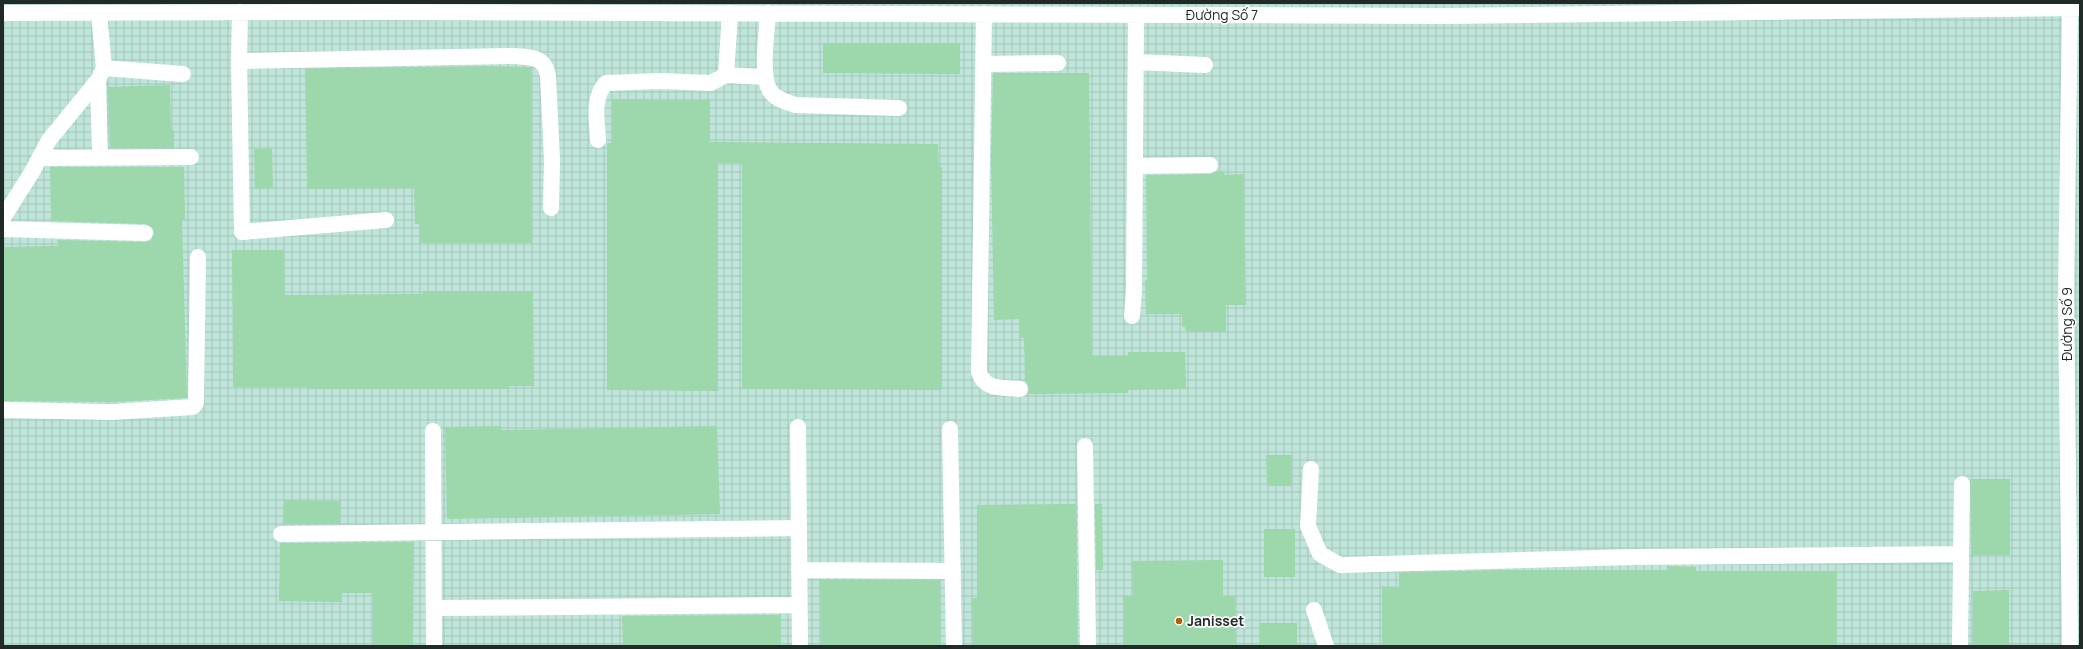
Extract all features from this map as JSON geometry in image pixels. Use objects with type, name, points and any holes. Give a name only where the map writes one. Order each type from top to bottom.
[{"type":"street","name":"Đường Số 7","points":[[3,13],[240,12],[385,8],[603,8],[730,13],[1136,15],[1560,9],[2073,6]]},
{"type":"street","name":"Đường Số 9","points":[[2070,646],[2066,296],[2073,6]]},
{"type":"street","points":[[240,12],[238,61],[242,232],[386,220]]},
{"type":"street","points":[[100,13],[100,157]]},
{"type":"street","points":[[726,75],[730,13]]},
{"type":"street","points":[[768,13],[766,78],[771,92],[781,100],[795,105],[899,108]]},
{"type":"street","points":[[984,14],[979,372],[982,381],[987,385],[1020,389]]},
{"type":"street","points":[[1132,316],[1136,15]]},
{"type":"street","points":[[238,61],[513,56],[528,56],[542,61],[547,66],[548,76],[552,160],[551,208]]},
{"type":"street","points":[[1136,62],[1204,65]]},
{"type":"street","points":[[984,64],[1058,64]]},
{"type":"street","points":[[101,74],[183,74]]},
{"type":"street","points":[[3,218],[40,158],[49,140],[101,74]]},
{"type":"street","points":[[598,140],[596,104],[599,90],[606,82],[653,81],[711,83],[726,75],[766,78]]},
{"type":"street","points":[[40,158],[191,157]]},
{"type":"street","points":[[1135,166],[1210,165]]},
{"type":"street","points":[[3,229],[145,233]]},
{"type":"street","points":[[3,410],[112,412],[193,407],[196,403],[198,257]]},
{"type":"street","points":[[798,427],[800,646]]},
{"type":"street","points":[[950,429],[954,646]]},
{"type":"street","points":[[433,431],[434,646]]},
{"type":"street","points":[[1085,446],[1088,646]]},
{"type":"street","points":[[1311,469],[1308,526],[1320,554],[1340,565],[1633,557],[1961,554]]},
{"type":"street","points":[[1960,646],[1962,484]]},
{"type":"street","points":[[281,534],[799,528]]},
{"type":"street","points":[[799,570],[953,571]]},
{"type":"street","points":[[434,608],[800,605]]},
{"type":"street","points":[[1314,610],[1326,646]]},
{"type":"shaded area","points":[[3,3],[2080,3],[2080,646],[3,646]]},
{"type":"building","points":[[823,43],[960,43],[960,74],[823,73]]},
{"type":"building","points":[[482,66],[531,67],[532,243],[419,243],[419,224],[415,224],[414,188],[307,189],[305,69]]},
{"type":"building","points":[[993,73],[1089,73],[1092,356],[1128,356],[1128,352],[1185,352],[1186,389],[1128,390],[1128,393],[1028,394],[1029,385],[1025,381],[1024,338],[1019,338],[1019,319],[994,320],[991,158]]},
{"type":"building","points":[[170,85],[171,130],[174,130],[174,148],[110,148],[108,87]]},
{"type":"building","points":[[612,99],[710,100],[710,142],[938,144],[939,167],[942,167],[942,390],[742,389],[742,163],[718,163],[718,391],[607,390],[607,143],[612,143]]},
{"type":"building","points":[[272,148],[273,188],[255,189],[254,149]]},
{"type":"building","points":[[50,167],[184,167],[185,220],[182,220],[187,398],[112,402],[3,401],[3,247],[58,246],[57,240],[145,242],[150,241],[154,234],[153,228],[145,224],[51,221]]},
{"type":"building","points":[[1224,172],[1225,175],[1244,174],[1246,305],[1226,305],[1226,332],[1186,332],[1185,327],[1182,327],[1182,314],[1146,314],[1146,175],[1210,174]]},
{"type":"building","points":[[232,250],[284,250],[285,295],[423,294],[423,291],[533,291],[534,386],[509,386],[509,389],[310,389],[310,387],[233,387]]},
{"type":"building","points":[[501,426],[502,430],[717,426],[720,514],[447,519],[445,427]]},
{"type":"building","points":[[1266,455],[1292,455],[1292,486],[1267,486]]},
{"type":"building","points":[[1970,479],[2010,479],[2010,555],[1971,555]]},
{"type":"building","points":[[284,500],[341,501],[340,524],[283,524]]},
{"type":"building","points":[[1076,504],[1078,646],[973,646],[972,598],[977,598],[977,505]]},
{"type":"building","points":[[1095,504],[1102,504],[1103,570],[1096,570]]},
{"type":"building","points":[[1264,529],[1295,529],[1295,577],[1264,577]]},
{"type":"building","points":[[414,542],[413,646],[373,646],[373,593],[342,593],[342,602],[279,601],[280,543]]},
{"type":"building","name":"Janisset","points":[[1223,560],[1223,596],[1235,596],[1236,646],[1123,646],[1123,596],[1133,596],[1132,561]]},
{"type":"building","points":[[1667,566],[1696,567],[1696,571],[1837,571],[1837,646],[1382,646],[1382,586],[1399,587],[1399,573],[1498,570],[1668,570]]},
{"type":"building","points":[[820,580],[940,580],[941,646],[821,646]]},
{"type":"building","points":[[2009,590],[2009,646],[1973,646],[1973,591]]},
{"type":"building","points":[[781,615],[781,646],[623,646],[622,616]]},
{"type":"building","points":[[1260,623],[1297,623],[1297,646],[1260,646]]},
{"type":"place","name":"Janisset","points":[[1179,621]]}]
